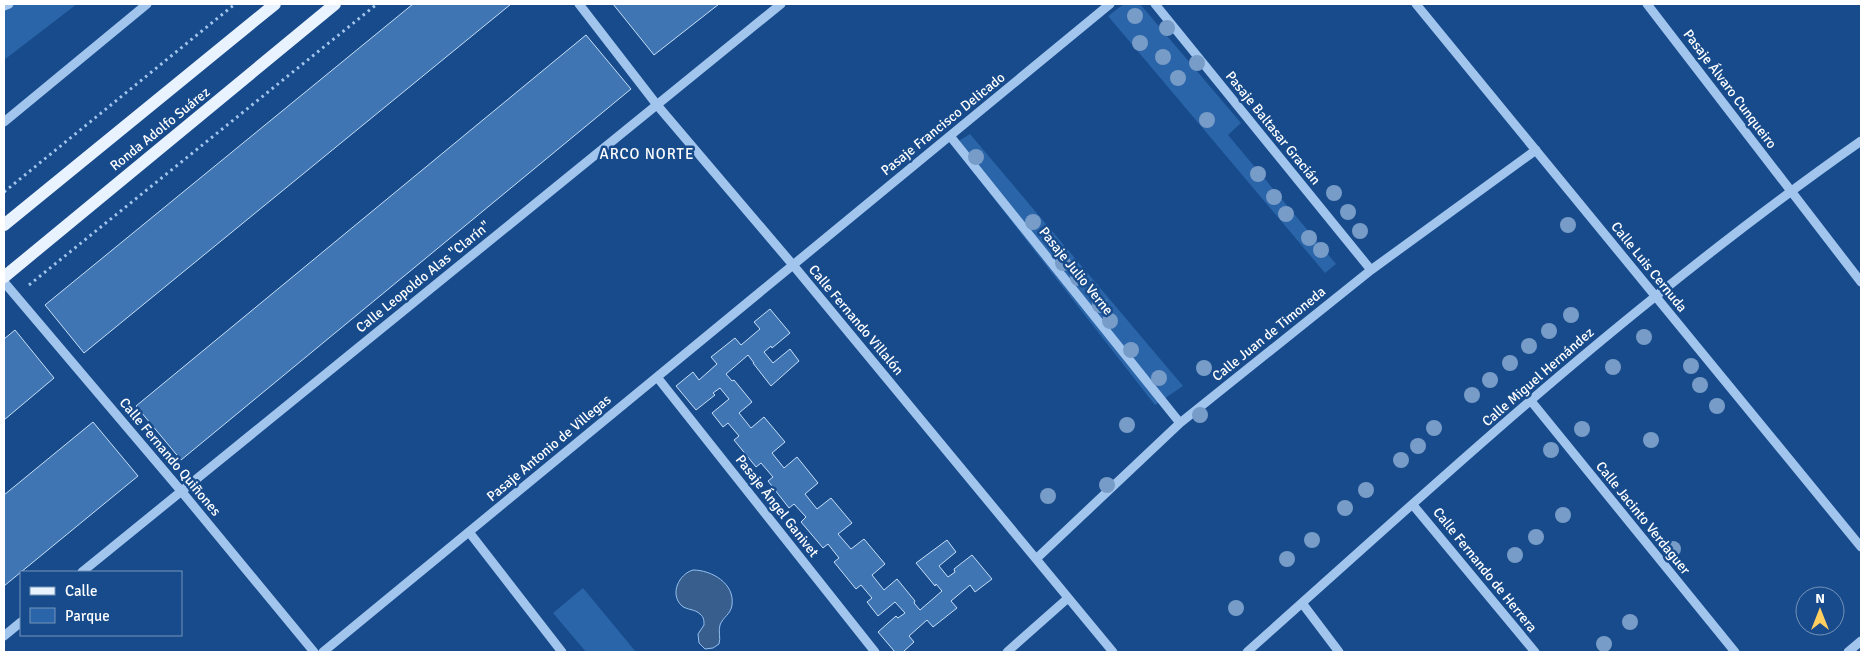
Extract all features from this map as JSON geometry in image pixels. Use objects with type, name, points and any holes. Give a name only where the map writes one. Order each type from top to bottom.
[{"type":"main road","name":"Ronda Adolfo Suárez","points":[[4,225],[276,4]]},
{"type":"main road","name":"Ronda Adolfo Suárez","points":[[4,276],[335,4]]},
{"type":"street","points":[[4,6],[9,4]]},
{"type":"street","points":[[4,122],[148,4]]},
{"type":"street","name":"Calle Fernando Villalón","points":[[579,4],[658,105],[1113,652]]},
{"type":"street","name":"Calle Leopoldo Alas \"Clarín\"","points":[[83,571],[781,4]]},
{"type":"street","name":"Pasaje Francisco Delicado","points":[[793,265],[1110,4]]},
{"type":"street","name":"Pasaje Baltasar Gracián","points":[[1155,4],[1371,270]]},
{"type":"street","name":"Calle Luis Cernuda","points":[[1416,4],[1861,547]]},
{"type":"street","name":"Pasaje Álvaro Cunqueiro","points":[[1647,4],[1861,282]]},
{"type":"street","name":"Pasaje Julio Verne","points":[[950,136],[1180,423]]},
{"type":"street","name":"Calle Miguel Hernández","points":[[1247,652],[1531,401],[1656,296],[1790,191],[1861,140]]},
{"type":"street","name":"Calle Juan de Timoneda","points":[[1036,559],[1180,423],[1371,270],[1536,150]]},
{"type":"street","name":"Pasaje Antonio de Villegas","points":[[323,652],[793,265]]},
{"type":"street","name":"Calle Fernando Quiñones","points":[[4,282],[182,492],[314,652]]},
{"type":"street","name":"Pasaje Ángel Ganivet","points":[[657,377],[875,652]]},
{"type":"street","name":"Calle Jacinto Verdaguer","points":[[1531,401],[1735,652]]},
{"type":"street","name":"Calle Fernando de Herrera","points":[[1413,504],[1535,652]]},
{"type":"street","points":[[469,532],[562,652]]},
{"type":"street","points":[[1007,652],[1068,598]]},
{"type":"street","points":[[1302,604],[1339,652]]},
{"type":"street","points":[[4,636],[20,623]]},
{"type":"street","points":[[1848,652],[1861,641]]},
{"type":"path","points":[[4,192],[235,4]]},
{"type":"path","points":[[16,296],[377,4]]},
{"type":"green space","points":[[4,4],[77,4],[4,60]]},
{"type":"green space","points":[[1124,4],[1140,4],[1241,123],[1228,135],[1336,264],[1325,273],[1108,16]]},
{"type":"green space","points":[[970,134],[1183,386],[1155,405],[952,145]]},
{"type":"green space","points":[[583,588],[636,652],[586,652],[553,613]]},
{"type":"shaded area","points":[[693,570],[707,572],[720,579],[730,590],[732,597],[729,613],[720,625],[719,644],[713,648],[705,649],[699,643],[698,634],[704,625],[702,616],[696,611],[682,606],[676,596],[677,585],[680,580]]},
{"type":"building","points":[[413,4],[511,4],[84,353],[45,305]]},
{"type":"building","points":[[613,4],[719,4],[654,55]]},
{"type":"building","points":[[586,35],[631,89],[181,460],[136,406]]},
{"type":"building","points":[[770,309],[790,333],[764,352],[773,363],[790,349],[799,361],[771,386],[748,355],[726,374],[732,381],[734,380],[752,402],[739,413],[751,428],[764,417],[785,442],[772,453],[784,468],[797,457],[818,483],[805,494],[817,509],[831,498],[852,523],[838,534],[851,549],[864,539],[885,564],[872,575],[884,590],[897,579],[920,610],[942,591],[936,584],[935,586],[916,563],[947,540],[956,552],[939,566],[948,577],[955,572],[954,569],[972,555],[992,579],[975,592],[970,585],[951,601],[957,608],[933,627],[927,620],[909,636],[914,642],[903,652],[895,652],[878,632],[896,616],[898,618],[905,613],[895,602],[878,616],[867,602],[872,598],[861,585],[856,589],[834,562],[839,558],[828,544],[823,548],[801,522],[806,517],[794,504],[789,508],[768,481],[773,477],[761,463],[756,467],[734,440],[739,436],[728,423],[723,427],[712,413],[729,399],[720,388],[713,393],[715,395],[696,410],[676,386],[693,372],[699,380],[717,364],[711,357],[735,338],[741,345],[760,329],[754,322]]},
{"type":"building","points":[[15,330],[54,378],[4,420],[4,339]]},
{"type":"building","points":[[93,422],[138,476],[4,586],[4,495]]},
{"type":"district","name":"ARCO NORTE","points":[[647,154]]}]
